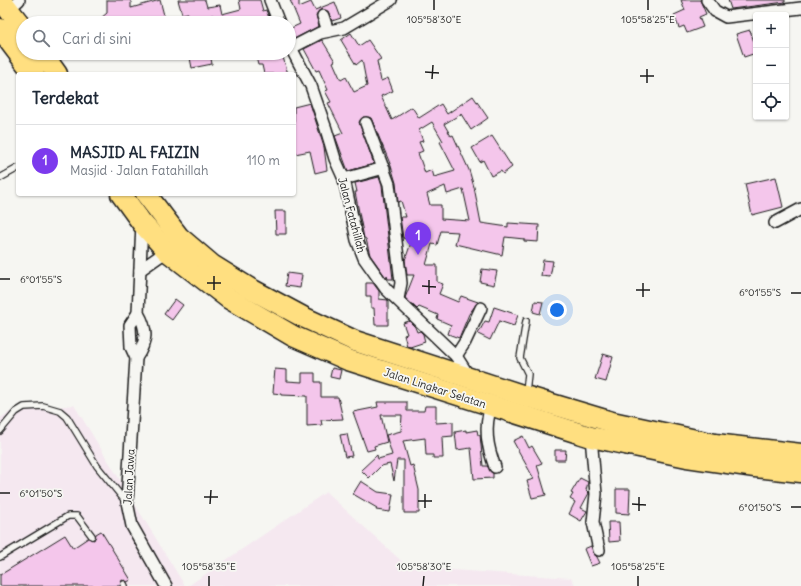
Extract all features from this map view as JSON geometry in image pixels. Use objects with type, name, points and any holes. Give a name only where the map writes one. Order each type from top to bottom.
[{"type":"highway","points":[[10,3],[17,16]]},
{"type":"highway","points":[[0,29],[16,50]]},
{"type":"highway","points":[[23,60],[32,72]]},
{"type":"highway","points":[[47,60],[56,72]]},
{"type":"highway","name":"Jalan Lingkar Selatan","points":[[122,196],[142,223],[167,251],[208,273],[249,288],[349,338],[470,379],[612,422],[715,444],[801,454]]},
{"type":"highway","name":"Jalan Lingkar Selatan","points":[[148,196],[228,298],[293,336],[341,357],[591,437],[687,457],[801,472]]},
{"type":"street","points":[[270,0],[276,16]]},
{"type":"street","points":[[296,43],[320,33],[344,28],[390,0]]},
{"type":"street","points":[[707,0],[715,11],[726,17],[801,8]]},
{"type":"street","points":[[323,16],[328,32]]},
{"type":"street","name":"Jalan Fatahillah","points":[[296,58],[317,101],[335,158],[344,179],[360,250],[386,289],[456,356],[470,379]]},
{"type":"street","points":[[366,123],[389,184],[398,249],[400,283],[398,299]]},
{"type":"street","points":[[344,179],[384,168]]},
{"type":"street","points":[[775,223],[801,209]]},
{"type":"street","name":"Jalan Jawa","points":[[142,223],[138,314],[130,325],[131,347],[136,358],[126,502],[132,526],[166,586]]},
{"type":"street","points":[[140,270],[167,251]]},
{"type":"street","points":[[456,356],[465,342],[481,308]]},
{"type":"street","points":[[491,406],[486,427],[488,446],[495,467]]},
{"type":"street","points":[[591,437],[596,494],[593,522],[599,550]]},
{"type":"lane","points":[[0,178],[16,169]]},
{"type":"lane","points":[[525,396],[528,374],[520,358],[526,321]]},
{"type":"lane","points":[[0,431],[16,412],[24,407],[43,406],[60,411],[67,417],[97,466],[126,502]]},
{"type":"lane","points":[[0,557],[68,516],[77,516],[92,536]]},
{"type":"shaded area","points":[[74,405],[185,586],[0,586],[0,418],[10,412]]},
{"type":"shaded area","points":[[326,492],[408,567],[571,578],[576,586],[188,586]]},
{"type":"building","points":[[107,0],[131,0],[131,8],[160,0],[164,16],[103,16],[107,13]]},
{"type":"building","points":[[178,0],[205,0],[207,7],[220,5],[222,14],[241,9],[239,0],[260,0],[263,11],[266,10],[268,16],[188,16],[188,13],[182,14]]},
{"type":"building","points":[[290,0],[299,0],[299,7],[311,2],[315,10],[335,2],[341,18],[332,21],[328,11],[320,10],[316,15],[319,26],[296,38],[296,26],[300,24]]},
{"type":"building","points":[[681,0],[700,0],[706,14],[699,17],[703,27],[687,33],[684,26],[679,28],[674,15],[685,10]]},
{"type":"building","points":[[728,0],[785,0],[785,2],[731,9]]},
{"type":"building","points":[[750,30],[753,39],[753,54],[744,57],[736,34]]},
{"type":"building","points":[[351,33],[359,46],[368,40],[381,59],[377,61],[381,81],[388,78],[393,91],[381,96],[392,120],[412,107],[419,118],[441,104],[447,114],[473,96],[488,118],[471,130],[461,114],[444,124],[451,136],[453,135],[469,170],[481,223],[508,227],[508,223],[539,225],[538,242],[505,237],[502,255],[455,244],[458,232],[441,231],[437,245],[432,244],[426,265],[437,265],[437,282],[443,284],[439,294],[458,302],[461,296],[478,302],[469,314],[459,338],[448,334],[451,325],[437,319],[438,315],[419,307],[417,309],[405,298],[414,275],[407,275],[405,260],[412,240],[403,238],[400,217],[406,217],[401,201],[398,202],[396,183],[391,166],[371,118],[363,117],[359,122],[374,164],[348,171],[335,136],[343,133],[328,103],[331,102],[325,91],[328,90],[319,70],[316,71],[304,49],[322,40],[335,61],[333,62],[341,80],[346,77],[354,92],[367,86],[362,60],[356,65],[341,40]],"holes":[[[432,122],[443,141],[440,142],[455,171],[434,177],[432,170],[425,173],[418,153],[423,151],[419,142],[423,141],[419,130]],[[445,186],[447,194],[463,189],[470,221],[441,219],[441,205],[430,205],[427,194]]]},
{"type":"building","points":[[190,60],[211,60],[212,64],[192,68]]},
{"type":"building","points":[[257,60],[284,60],[287,72],[264,72],[262,65],[258,65]]},
{"type":"building","points":[[310,103],[324,147],[327,170],[315,173],[310,151],[296,154],[296,106]]},
{"type":"building","points":[[492,136],[512,167],[503,174],[501,171],[491,176],[483,160],[480,162],[472,148]]},
{"type":"building","points":[[379,177],[382,186],[393,279],[388,279],[387,276],[387,279],[370,255],[366,239],[364,238],[355,192],[357,192],[355,183]]},
{"type":"building","points":[[776,177],[783,207],[752,215],[745,184]]},
{"type":"building","points":[[275,211],[286,211],[286,234],[276,234]]},
{"type":"building","points":[[543,260],[553,261],[550,277],[541,276]]},
{"type":"building","points":[[482,269],[497,271],[494,285],[480,282]]},
{"type":"building","points":[[287,273],[302,275],[300,288],[285,286]]},
{"type":"building","points":[[366,283],[373,283],[379,291],[379,299],[388,300],[388,325],[375,325],[374,308],[371,308],[371,296],[366,296]]},
{"type":"building","points":[[175,299],[183,305],[172,320],[164,314]]},
{"type":"building","points":[[535,301],[543,302],[540,314],[533,312]]},
{"type":"building","points":[[494,307],[518,315],[514,326],[499,321],[490,340],[478,334],[485,321],[489,322]]},
{"type":"building","points":[[409,321],[415,327],[417,332],[420,331],[423,334],[425,342],[410,347],[407,346],[404,335],[407,334],[403,323]]},
{"type":"building","points":[[603,354],[613,357],[606,382],[595,379]]},
{"type":"building","points":[[332,368],[341,370],[339,379],[330,377]]},
{"type":"building","points":[[275,369],[287,370],[287,381],[302,382],[302,373],[315,373],[315,382],[321,382],[321,397],[338,397],[343,419],[321,420],[322,425],[307,426],[307,396],[281,395],[273,393]]},
{"type":"building","points":[[377,402],[407,402],[407,411],[424,411],[425,406],[436,406],[436,423],[453,422],[453,436],[442,437],[443,458],[433,458],[433,455],[426,455],[425,438],[403,441],[410,466],[413,465],[419,490],[419,513],[404,513],[404,460],[397,460],[394,481],[390,464],[381,466],[369,478],[361,470],[377,455],[378,459],[392,455],[386,435],[401,431],[402,415],[381,415],[387,442],[374,446],[375,449],[367,451],[353,412],[378,407]]},
{"type":"building","points":[[466,430],[466,432],[477,430],[478,435],[480,435],[483,466],[487,466],[493,473],[493,478],[474,479],[471,448],[457,450],[455,432]]},
{"type":"building","points":[[347,434],[352,456],[345,457],[340,435]]},
{"type":"building","points":[[523,436],[529,448],[532,446],[542,463],[537,465],[546,495],[532,498],[527,481],[534,479],[513,441]]},
{"type":"building","points":[[555,450],[566,450],[565,460],[555,460]]},
{"type":"building","points":[[580,478],[588,482],[586,490],[589,493],[581,508],[587,511],[581,521],[569,514],[575,502],[570,499],[573,494],[571,493]]},
{"type":"building","points":[[361,481],[378,492],[393,494],[390,512],[376,510],[377,508],[353,494]]},
{"type":"building","points":[[616,489],[630,489],[629,514],[616,513]]},
{"type":"building","points":[[608,522],[619,522],[620,541],[609,542]]},
{"type":"building","points":[[101,531],[131,580],[127,582],[122,580],[120,586],[0,586],[0,575],[65,535],[73,548],[88,538],[94,540],[96,534]]},
{"type":"building","points":[[591,546],[600,563],[591,566],[584,549]]},
{"type":"place","name":"MASJID AL FAIZIN","points":[[418,255]]}]
